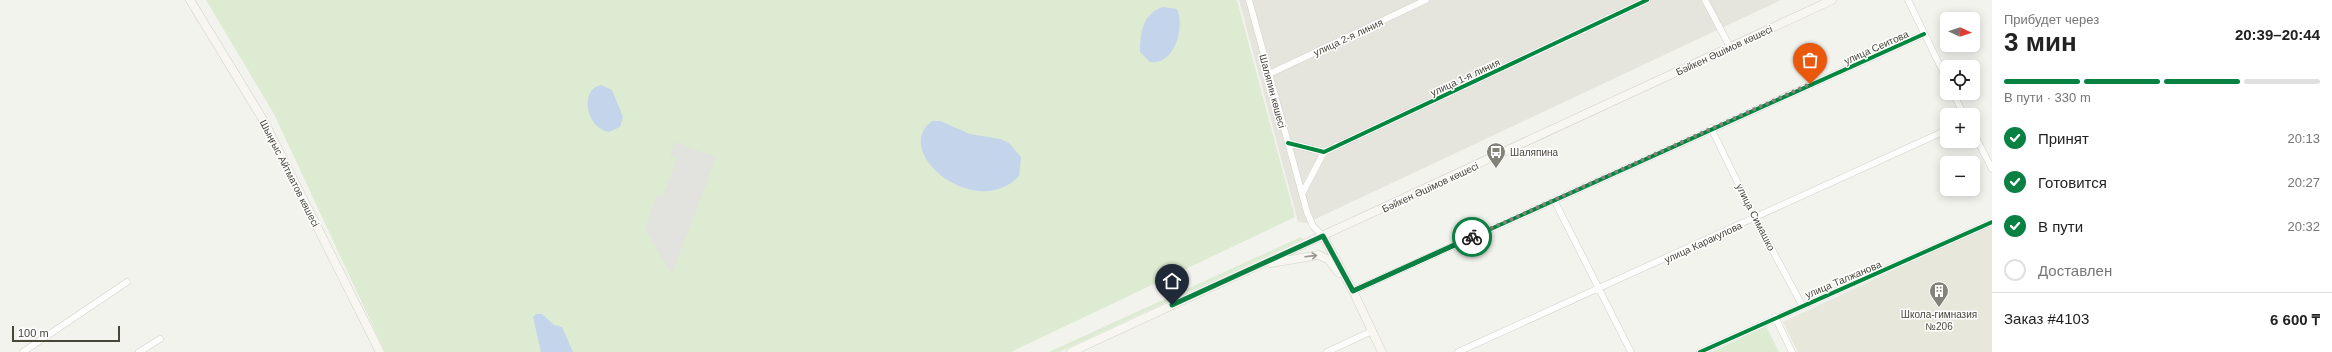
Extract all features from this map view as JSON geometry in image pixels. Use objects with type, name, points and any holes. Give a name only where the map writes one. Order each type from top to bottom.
[{"type":"main road","name":"Шыңғыс Айтматов көшесі","points":[[190,0],[265,123],[380,352]]},
{"type":"main road","name":"Бәйкен Әшімов көшесі","points":[[1071,352],[1832,0]]},
{"type":"main road","name":"Шаляпин көшесі","points":[[1323,236],[1353,291],[1382,352]]},
{"type":"main road","points":[[1259,265],[1319,255],[1329,260],[1353,291]]},
{"type":"street","name":"Шаляпин көшесі","points":[[1249,0],[1302,194],[1313,226],[1323,236]]},
{"type":"street","name":"улица 2-я линия","points":[[1269,74],[1426,0]]},
{"type":"street","name":"улица 1-я линия","points":[[1324,152],[1647,0]]},
{"type":"street","points":[[1705,0],[1730,47]]},
{"type":"street","points":[[1908,0],[1940,66]]},
{"type":"street","name":"улица Сеитова","points":[[1353,291],[1711,128],[1924,34]]},
{"type":"street","name":"улица Симашко","points":[[1711,128],[1755,218],[1802,305]]},
{"type":"street","name":"улица Каракулова","points":[[1458,352],[1940,133]]},
{"type":"street","points":[[1288,143],[1324,152],[1302,194]]},
{"type":"street","points":[[1980,146],[1992,169]]},
{"type":"street","points":[[1554,200],[1631,352]]},
{"type":"street","name":"улица Талжанова","points":[[1700,352],[1775,317],[1992,222]]},
{"type":"street","points":[[24,352],[127,282]]},
{"type":"street","points":[[1775,317],[1792,352]]},
{"type":"street","points":[[1327,352],[1372,331]]},
{"type":"street","points":[[140,352],[160,339]]},
{"type":"shaded area","points":[[1239,0],[1781,0],[1307,223],[1298,222]]},
{"type":"shaded area","points":[[675,142],[716,157],[672,274],[645,229],[657,195],[663,197],[677,159],[670,156]]},
{"type":"shaded area","points":[[1992,224],[1992,352],[1798,352],[1783,322]]},
{"type":"green space","points":[[206,0],[1237,0],[1295,217],[1011,352],[385,352],[274,114]]},
{"type":"green space","points":[[1301,237],[1303,239],[1059,352],[1049,352]]},
{"type":"green space","points":[[1766,326],[1779,352],[1712,352]]},
{"type":"water","points":[[1163,7],[1177,9],[1180,25],[1179,34],[1172,51],[1166,58],[1159,62],[1150,62],[1140,52],[1142,31],[1151,14]]},
{"type":"water","points":[[601,85],[612,90],[623,117],[620,127],[609,132],[601,129],[595,124],[588,109],[590,94],[594,88]]},
{"type":"water","points":[[932,121],[940,121],[970,134],[1000,139],[1009,143],[1021,157],[1019,176],[1001,188],[981,191],[962,187],[944,177],[930,164],[922,149],[922,134]]},
{"type":"water","points":[[536,314],[542,314],[554,325],[562,327],[573,352],[541,352],[533,317]]},
{"type":"cycle path","points":[[1288,143],[1324,152],[1647,0]]},
{"type":"cycle path","points":[[1353,291],[1924,34]]},
{"type":"cycle path","points":[[1700,352],[1992,222]]},
{"type":"way so far","points":[[1472,237],[1810,84]]},
{"type":"place","name":"Шаляпина","points":[[1496,169]]},
{"type":"place","name":"Школа-гимназия №206","points":[[1939,308]]},
{"type":"route","points":[[1172,305],[1323,236],[1353,291],[1472,237]]}]
